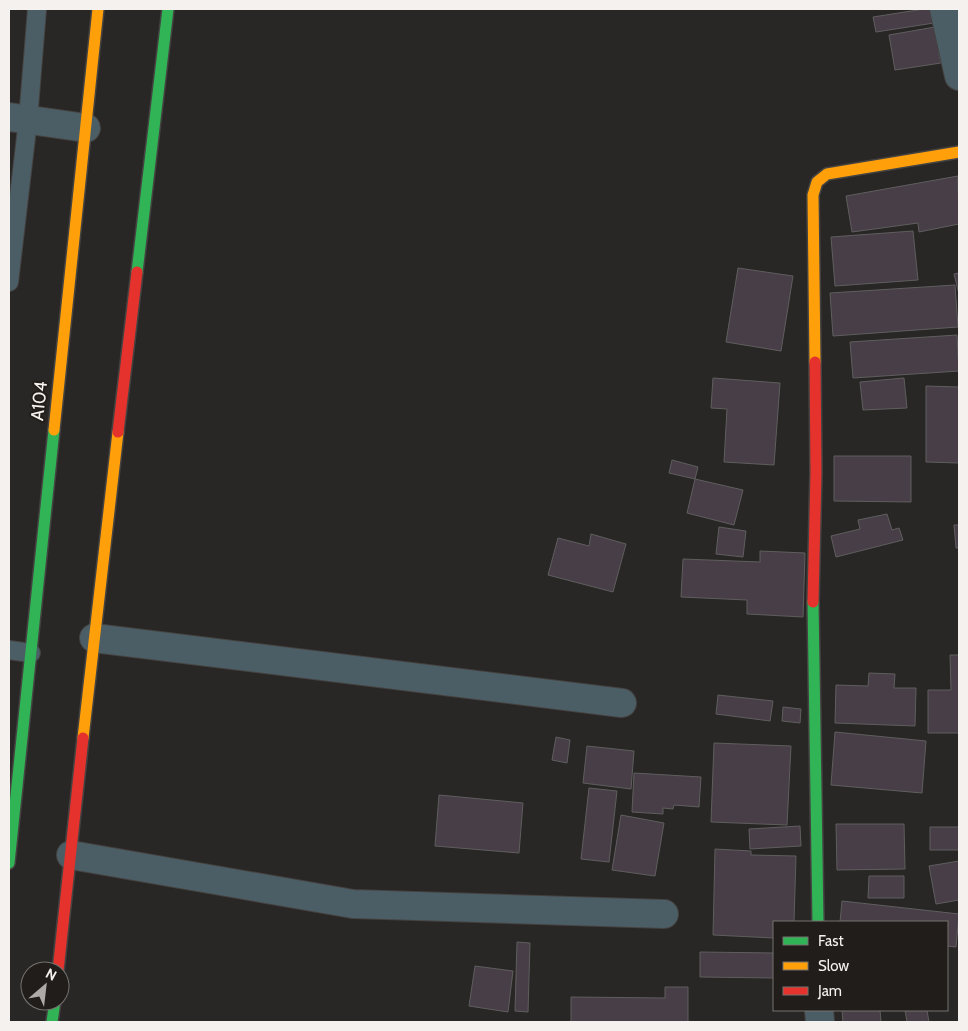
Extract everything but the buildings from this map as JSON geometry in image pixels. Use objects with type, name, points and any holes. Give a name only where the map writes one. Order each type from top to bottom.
[{"type":"main road","name":"A104","points":[[9,863],[98,9]]},
{"type":"main road","points":[[59,961],[94,638],[168,9]]},
{"type":"main road","points":[[818,921],[813,612],[816,472],[813,195],[817,182],[827,174],[959,152]]},
{"type":"street","points":[[950,13],[959,76]]},
{"type":"street","points":[[18,119],[86,128]]},
{"type":"street","points":[[94,638],[622,703]]},
{"type":"street","points":[[70,856],[353,904],[664,914]]},
{"type":"lane","points":[[9,282],[18,119],[37,9]]},
{"type":"lane","points":[[9,650],[31,653]]},
{"type":"traffic: fast","points":[[137,272],[168,9]]},
{"type":"traffic: fast","points":[[9,863],[54,430]]},
{"type":"traffic: fast","points":[[813,602],[818,921]]},
{"type":"traffic: fast","points":[[52,1022],[54,1011]]},
{"type":"traffic: slow","points":[[54,430],[98,9]]},
{"type":"traffic: slow","points":[[815,362],[813,195],[817,182],[827,174],[959,152]]},
{"type":"traffic: slow","points":[[83,738],[118,432]]},
{"type":"traffic: jam","points":[[118,432],[137,272]]},
{"type":"traffic: jam","points":[[813,602],[816,472],[815,362]]},
{"type":"traffic: jam","points":[[59,961],[83,738]]}]
